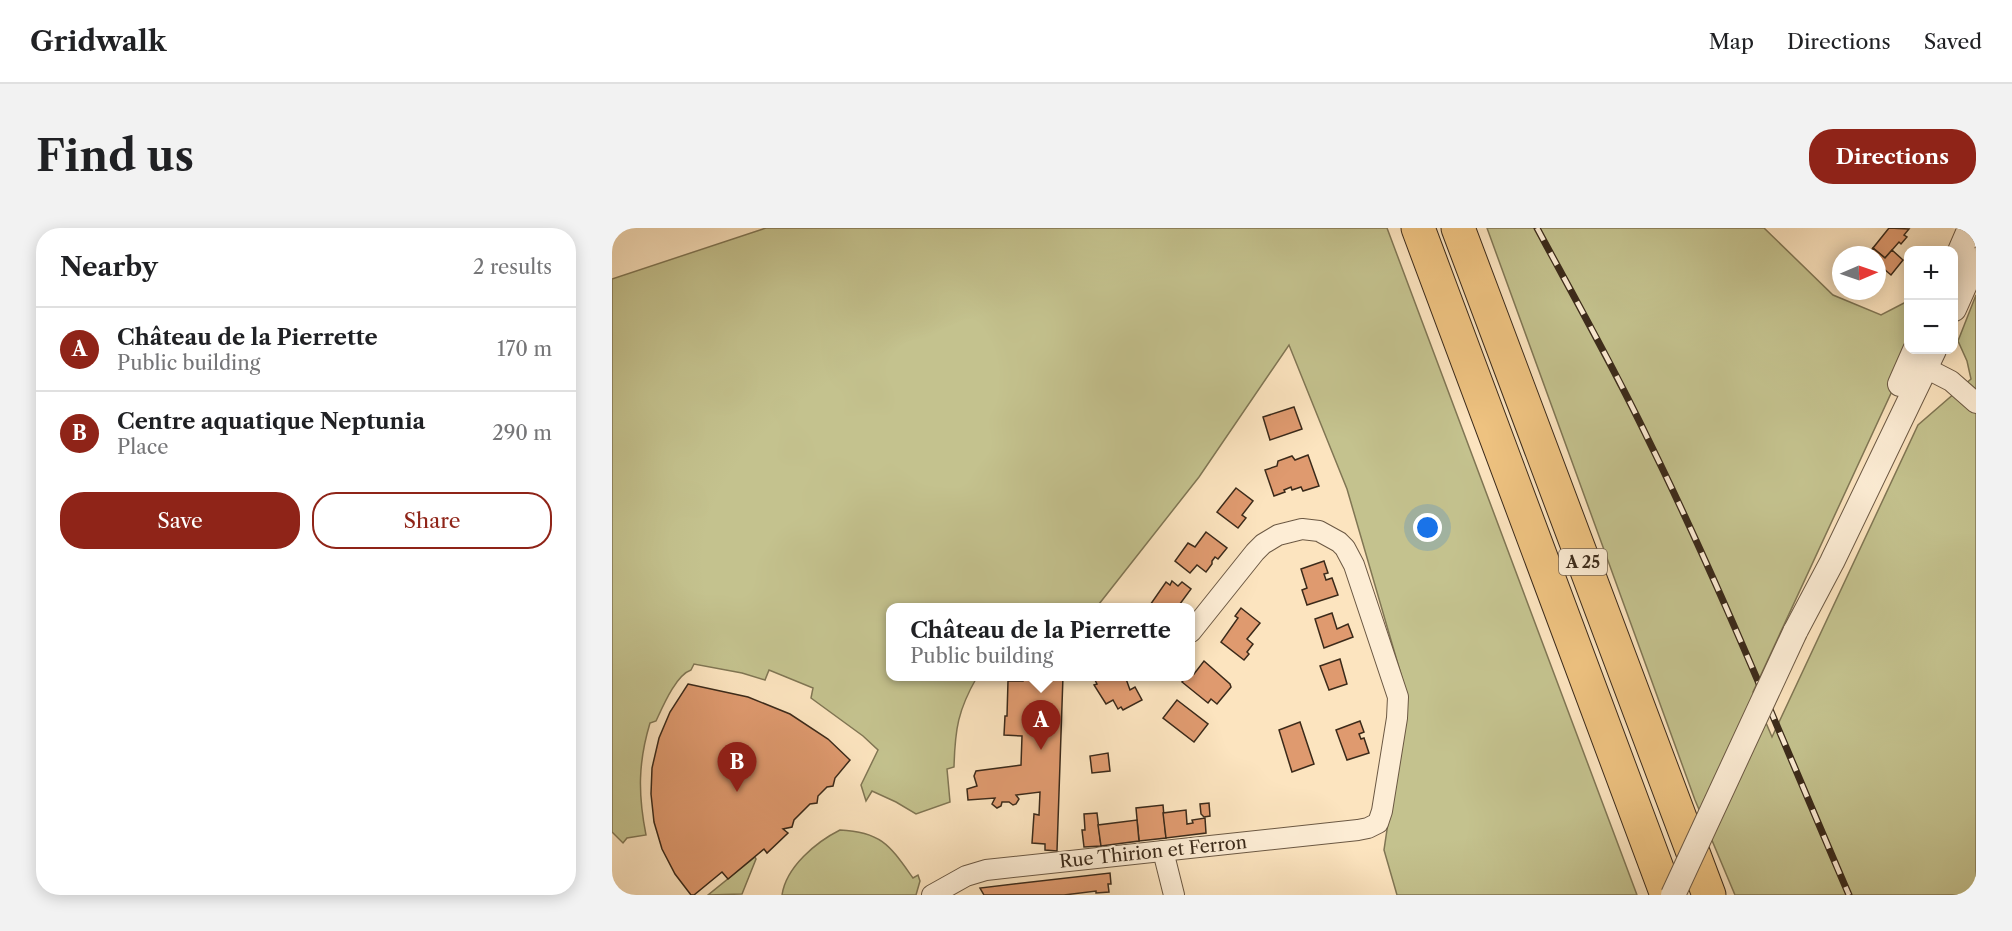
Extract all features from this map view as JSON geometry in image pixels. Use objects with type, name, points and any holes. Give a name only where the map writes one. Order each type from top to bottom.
[{"type":"highway","name":"A 25","points":[[1418,228],[1667,895]]},
{"type":"highway","name":"A 25","points":[[1458,228],[1709,895]]},
{"type":"street","points":[[1958,253],[1970,228]]},
{"type":"street","points":[[1957,300],[1976,260]]},
{"type":"street","points":[[1673,895],[1795,632],[1813,582],[1921,357],[1976,403]]},
{"type":"street","name":"Rue Thirion et Ferron","points":[[932,895],[966,876],[986,870],[1359,830],[1378,823],[1394,740],[1398,697],[1354,565],[1345,548],[1325,533],[1311,529],[1293,530],[1270,539],[1255,552],[1195,627]]},
{"type":"street","points":[[1163,851],[1174,895]]},
{"type":"shaded area","points":[[766,228],[1387,228],[1637,895],[1397,895],[1384,850],[1407,695],[1347,489],[1289,345],[1199,477],[1100,603],[886,603],[886,681],[975,681],[959,720],[954,767],[947,769],[950,802],[916,814],[872,791],[866,801],[861,785],[878,750],[863,736],[811,698],[813,688],[769,670],[765,680],[694,664],[691,670],[675,684],[656,721],[650,723],[640,779],[646,835],[627,838],[623,843],[612,832],[612,279]]},
{"type":"shaded area","points":[[1487,228],[1764,228],[1832,294],[1832,300],[1845,300],[1881,315],[1904,303],[1904,354],[1909,354],[1753,692],[1772,737],[1918,425],[1971,379],[1967,361],[1958,341],[1976,295],[1976,895],[1735,895],[1695,800]]},
{"type":"shaded area","points":[[840,830],[866,834],[884,843],[898,857],[913,878],[918,875],[920,881],[916,895],[782,895],[789,875],[796,865],[812,848]]},
{"type":"shaded area","points":[[755,857],[742,894],[708,895]]},
{"type":"building","points":[[1889,228],[1909,229],[1904,235],[1907,237],[1901,244],[1899,242],[1886,257],[1886,246],[1875,246]]},
{"type":"building","points":[[1892,250],[1903,260],[1891,275],[1886,271],[1886,257]]},
{"type":"building","points":[[1294,407],[1302,429],[1270,440],[1263,417]]},
{"type":"building","points":[[1308,455],[1319,486],[1303,491],[1301,487],[1292,490],[1291,487],[1274,496],[1265,470],[1277,466],[1278,461],[1292,456],[1295,460]]},
{"type":"building","points":[[1236,488],[1253,501],[1242,515],[1246,518],[1238,528],[1217,512]]},
{"type":"building","points":[[1206,532],[1227,548],[1218,559],[1215,557],[1206,572],[1197,565],[1190,573],[1175,561],[1188,543],[1195,547]]},
{"type":"building","points":[[1324,561],[1328,573],[1324,574],[1326,580],[1332,578],[1338,595],[1307,605],[1302,590],[1307,588],[1301,569]]},
{"type":"building","points":[[1172,581],[1178,586],[1182,582],[1191,589],[1181,603],[1151,603],[1166,582],[1170,585]]},
{"type":"building","points":[[1241,608],[1260,623],[1247,639],[1253,644],[1244,660],[1221,642],[1238,618],[1235,616]]},
{"type":"building","points":[[1332,613],[1337,629],[1348,624],[1353,637],[1324,648],[1315,619]]},
{"type":"building","points":[[1340,659],[1347,684],[1329,690],[1320,666]]},
{"type":"building","points":[[1204,661],[1231,687],[1217,704],[1211,699],[1208,703],[1182,682],[1195,681],[1195,673]]},
{"type":"building","points":[[1008,681],[1063,681],[1057,851],[1045,850],[1045,844],[1032,843],[1034,814],[1039,815],[1040,792],[1016,795],[1019,799],[1016,804],[1002,802],[997,808],[992,804],[995,798],[968,800],[967,789],[977,786],[974,776],[976,771],[1021,765],[1022,736],[1004,735]]},
{"type":"building","points":[[1096,681],[1127,681],[1130,690],[1135,687],[1142,700],[1123,710],[1121,707],[1118,709],[1113,700],[1106,704],[1094,685],[1097,684]]},
{"type":"building","points":[[688,684],[748,697],[790,714],[828,739],[850,760],[835,778],[833,786],[827,787],[818,796],[817,803],[810,804],[794,820],[792,827],[783,829],[788,833],[767,853],[764,849],[728,879],[722,872],[694,895],[691,895],[675,874],[662,849],[654,822],[651,794],[652,768],[659,738],[670,712]]},
{"type":"building","points":[[1177,700],[1208,724],[1194,742],[1163,718]]},
{"type":"building","points":[[1360,721],[1364,732],[1359,734],[1361,739],[1364,738],[1369,753],[1347,760],[1336,730]]},
{"type":"building","points":[[1300,722],[1314,764],[1292,772],[1279,730]]},
{"type":"building","points":[[1108,753],[1110,771],[1092,773],[1090,756]]},
{"type":"building","points":[[1209,803],[1210,816],[1204,817],[1201,814],[1200,804]]},
{"type":"building","points":[[1163,805],[1166,838],[1139,841],[1136,808]]},
{"type":"building","points":[[1186,810],[1187,824],[1193,823],[1192,820],[1205,818],[1206,833],[1166,838],[1163,813]]},
{"type":"building","points":[[1097,813],[1101,846],[1084,847],[1082,830],[1085,830],[1084,814]]},
{"type":"building","points":[[1137,820],[1139,841],[1101,846],[1098,825]]},
{"type":"building","points":[[1110,873],[1109,892],[1096,893],[1096,891],[1064,895],[984,895],[980,888]]},
{"type":"railway","points":[[1537,228],[1621,384],[1674,493],[1726,607],[1849,895]]},
{"type":"place","name":"Château de la Pierrette","points":[[1041,750]]},
{"type":"place","name":"Centre aquatique Neptunia","points":[[737,792]]}]
